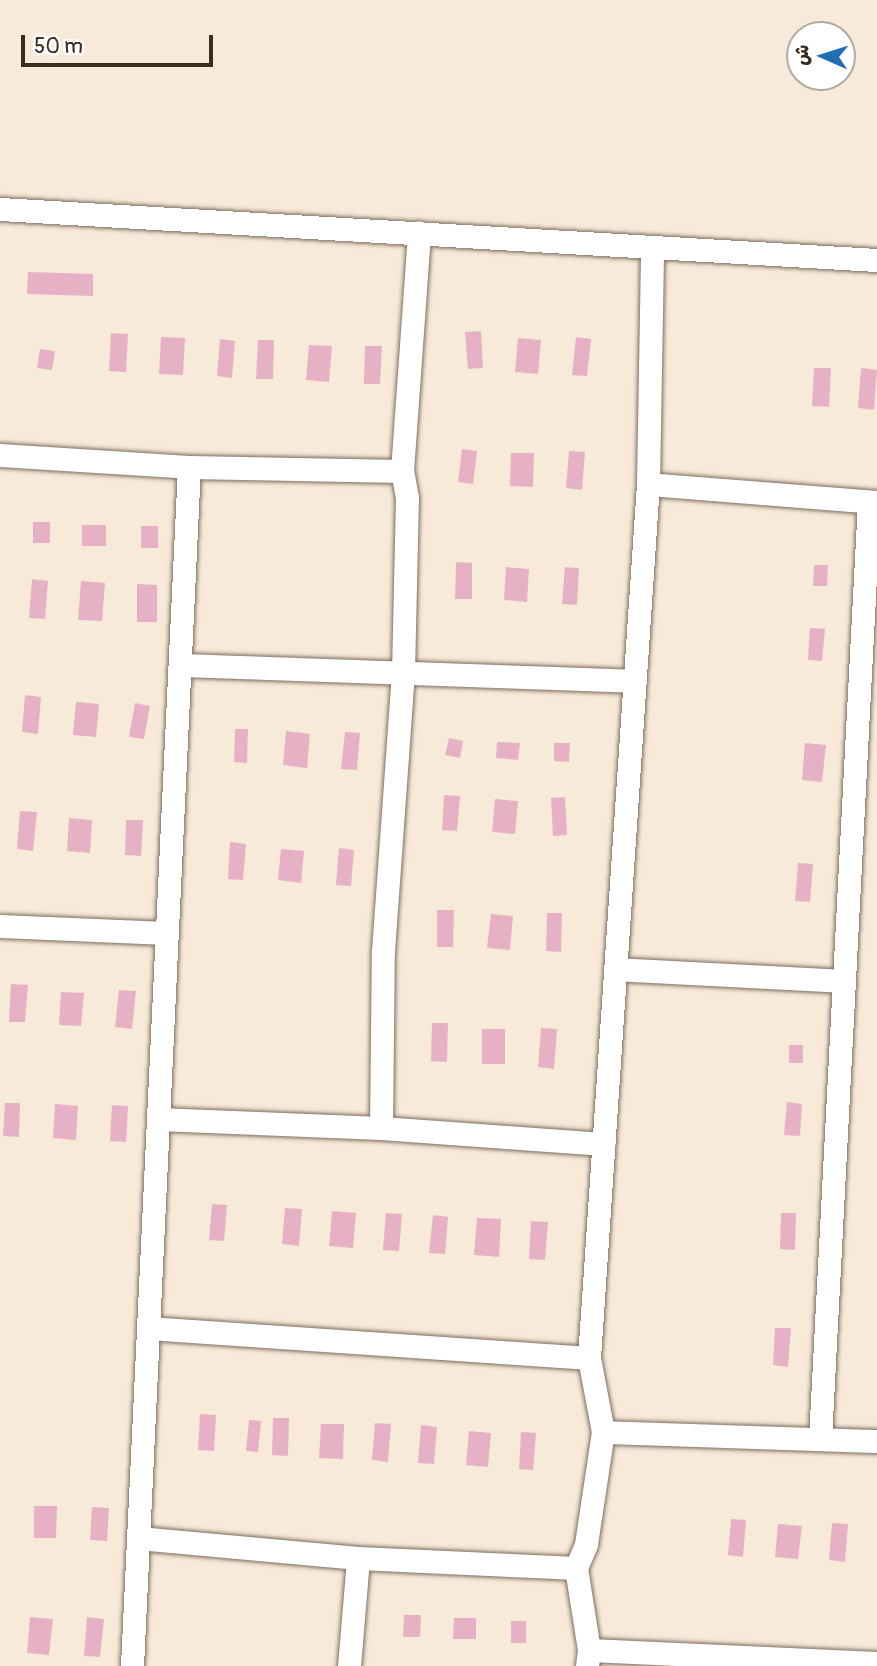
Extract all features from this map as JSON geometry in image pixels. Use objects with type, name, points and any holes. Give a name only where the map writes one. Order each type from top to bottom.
[{"type":"street","points":[[0,209],[877,260]]},
{"type":"street","points":[[381,1128],[383,951],[403,673],[407,498],[402,471],[419,233]]},
{"type":"street","points":[[652,247],[648,484],[589,1358],[603,1432],[586,1544],[576,1568],[588,1658],[877,1663]]},
{"type":"street","points":[[0,455],[189,467],[402,471]]},
{"type":"street","points":[[132,1666],[189,467]]},
{"type":"street","points":[[648,484],[873,502],[820,1439]]},
{"type":"street","points":[[180,666],[635,681]]},
{"type":"street","points":[[0,926],[167,933]]},
{"type":"street","points":[[615,970],[844,981]]},
{"type":"street","points":[[158,1118],[381,1128],[603,1144]]},
{"type":"street","points":[[148,1328],[589,1358]]},
{"type":"street","points":[[603,1432],[877,1441]]},
{"type":"street","points":[[138,1538],[358,1558],[576,1568]]},
{"type":"street","points":[[349,1666],[358,1558]]},
{"type":"building","points":[[28,272],[93,274],[93,296],[27,294]]},
{"type":"building","points":[[481,331],[483,368],[468,369],[465,332]]},
{"type":"building","points":[[111,333],[128,334],[126,372],[109,371]]},
{"type":"building","points":[[161,337],[185,338],[183,375],[159,374]]},
{"type":"building","points":[[576,337],[591,339],[587,376],[572,375]]},
{"type":"building","points":[[518,338],[541,340],[538,374],[515,372]]},
{"type":"building","points":[[220,339],[235,341],[232,378],[217,376]]},
{"type":"building","points":[[258,340],[274,340],[273,379],[256,379]]},
{"type":"building","points":[[309,345],[332,346],[329,382],[306,380]]},
{"type":"building","points":[[365,346],[382,346],[380,384],[364,384]]},
{"type":"building","points":[[40,349],[55,351],[52,370],[37,368]]},
{"type":"building","points":[[814,368],[831,368],[829,407],[812,406]]},
{"type":"building","points":[[861,368],[877,370],[874,410],[858,408]]},
{"type":"building","points":[[462,449],[477,451],[473,484],[458,482]]},
{"type":"building","points":[[569,451],[585,452],[582,490],[566,488]]},
{"type":"building","points":[[511,453],[534,453],[533,487],[510,486]]},
{"type":"building","points":[[33,522],[50,522],[50,543],[33,543]]},
{"type":"building","points":[[82,525],[106,525],[106,546],[82,546]]},
{"type":"building","points":[[141,526],[158,526],[158,548],[141,548]]},
{"type":"building","points":[[456,562],[472,563],[472,599],[455,599]]},
{"type":"building","points":[[814,565],[828,565],[827,586],[813,586]]},
{"type":"building","points":[[506,567],[529,569],[527,602],[504,600]]},
{"type":"building","points":[[565,567],[579,568],[577,605],[562,604]]},
{"type":"building","points":[[32,579],[48,581],[45,619],[29,618]]},
{"type":"building","points":[[81,581],[105,583],[102,621],[78,620]]},
{"type":"building","points":[[137,584],[157,585],[157,622],[137,622]]},
{"type":"building","points":[[810,628],[825,629],[822,661],[808,660]]},
{"type":"building","points":[[25,695],[41,697],[38,734],[22,732]]},
{"type":"building","points":[[76,702],[99,704],[96,737],[73,735]]},
{"type":"building","points":[[135,703],[150,706],[144,739],[129,737]]},
{"type":"building","points":[[235,729],[248,729],[247,763],[234,762]]},
{"type":"building","points":[[286,731],[310,734],[307,768],[283,765]]},
{"type":"building","points":[[345,732],[360,733],[357,770],[341,769]]},
{"type":"building","points":[[449,738],[463,741],[460,758],[445,755]]},
{"type":"building","points":[[497,742],[520,743],[518,760],[496,758]]},
{"type":"building","points":[[554,743],[570,743],[569,762],[554,761]]},
{"type":"building","points":[[805,743],[826,745],[822,782],[802,780]]},
{"type":"building","points":[[444,795],[460,796],[457,831],[442,830]]},
{"type":"building","points":[[565,797],[567,835],[553,836],[551,798]]},
{"type":"building","points":[[495,799],[518,801],[515,834],[492,832]]},
{"type":"building","points":[[20,811],[37,812],[33,851],[17,849]]},
{"type":"building","points":[[69,818],[92,820],[90,853],[67,851]]},
{"type":"building","points":[[126,820],[143,820],[141,856],[125,855]]},
{"type":"building","points":[[230,842],[246,844],[243,880],[228,879]]},
{"type":"building","points":[[339,848],[354,850],[351,886],[336,885]]},
{"type":"building","points":[[281,849],[304,851],[301,883],[278,880]]},
{"type":"building","points":[[798,863],[813,864],[810,902],[795,901]]},
{"type":"building","points":[[437,910],[454,910],[453,947],[437,947]]},
{"type":"building","points":[[547,913],[562,913],[561,952],[546,951]]},
{"type":"building","points":[[491,914],[513,916],[510,950],[487,948]]},
{"type":"building","points":[[11,984],[28,985],[25,1022],[9,1022]]},
{"type":"building","points":[[119,990],[136,991],[132,1029],[115,1027]]},
{"type":"building","points":[[61,992],[84,993],[81,1026],[59,1025]]},
{"type":"building","points":[[432,1023],[448,1023],[447,1062],[431,1061]]},
{"type":"building","points":[[541,1028],[557,1029],[554,1069],[538,1067]]},
{"type":"building","points":[[482,1029],[505,1029],[505,1064],[482,1064]]},
{"type":"building","points":[[789,1045],[803,1045],[803,1063],[789,1063]]},
{"type":"building","points":[[787,1102],[802,1104],[800,1136],[784,1135]]},
{"type":"building","points":[[5,1103],[20,1103],[19,1137],[3,1136]]},
{"type":"building","points":[[55,1104],[78,1106],[76,1140],[53,1138]]},
{"type":"building","points":[[112,1105],[128,1106],[126,1142],[110,1141]]},
{"type":"building","points":[[212,1204],[227,1205],[224,1241],[209,1240]]},
{"type":"building","points":[[285,1208],[302,1209],[299,1246],[282,1244]]},
{"type":"building","points":[[332,1211],[356,1213],[353,1248],[329,1246]]},
{"type":"building","points":[[386,1213],[402,1214],[399,1251],[383,1250]]},
{"type":"building","points":[[781,1213],[796,1213],[795,1250],[780,1249]]},
{"type":"building","points":[[433,1215],[448,1217],[445,1254],[429,1253]]},
{"type":"building","points":[[477,1218],[501,1219],[499,1257],[474,1255]]},
{"type":"building","points":[[531,1221],[548,1222],[545,1260],[529,1259]]},
{"type":"building","points":[[775,1328],[791,1328],[788,1367],[773,1365]]},
{"type":"building","points":[[200,1414],[216,1415],[214,1451],[198,1450]]},
{"type":"building","points":[[273,1418],[289,1418],[288,1456],[272,1455]]},
{"type":"building","points":[[249,1420],[261,1421],[258,1452],[246,1451]]},
{"type":"building","points":[[375,1423],[391,1424],[388,1462],[372,1460]]},
{"type":"building","points":[[321,1424],[344,1424],[343,1459],[319,1458]]},
{"type":"building","points":[[421,1425],[437,1427],[434,1464],[418,1463]]},
{"type":"building","points":[[469,1431],[491,1433],[488,1467],[466,1465]]},
{"type":"building","points":[[521,1432],[536,1433],[533,1470],[519,1469]]},
{"type":"building","points":[[34,1506],[57,1506],[56,1538],[34,1538]]},
{"type":"building","points":[[92,1507],[109,1508],[107,1541],[90,1540]]},
{"type":"building","points":[[731,1519],[746,1520],[743,1557],[728,1555]]},
{"type":"building","points":[[832,1523],[848,1524],[845,1562],[829,1560]]},
{"type":"building","points":[[778,1524],[802,1526],[798,1559],[775,1557]]},
{"type":"building","points":[[404,1615],[421,1615],[420,1637],[403,1637]]},
{"type":"building","points":[[30,1617],[53,1619],[49,1655],[27,1653]]},
{"type":"building","points":[[87,1617],[104,1619],[100,1657],[84,1656]]},
{"type":"building","points":[[454,1618],[476,1618],[476,1639],[453,1639]]},
{"type":"building","points":[[511,1621],[526,1621],[526,1643],[511,1643]]}]
